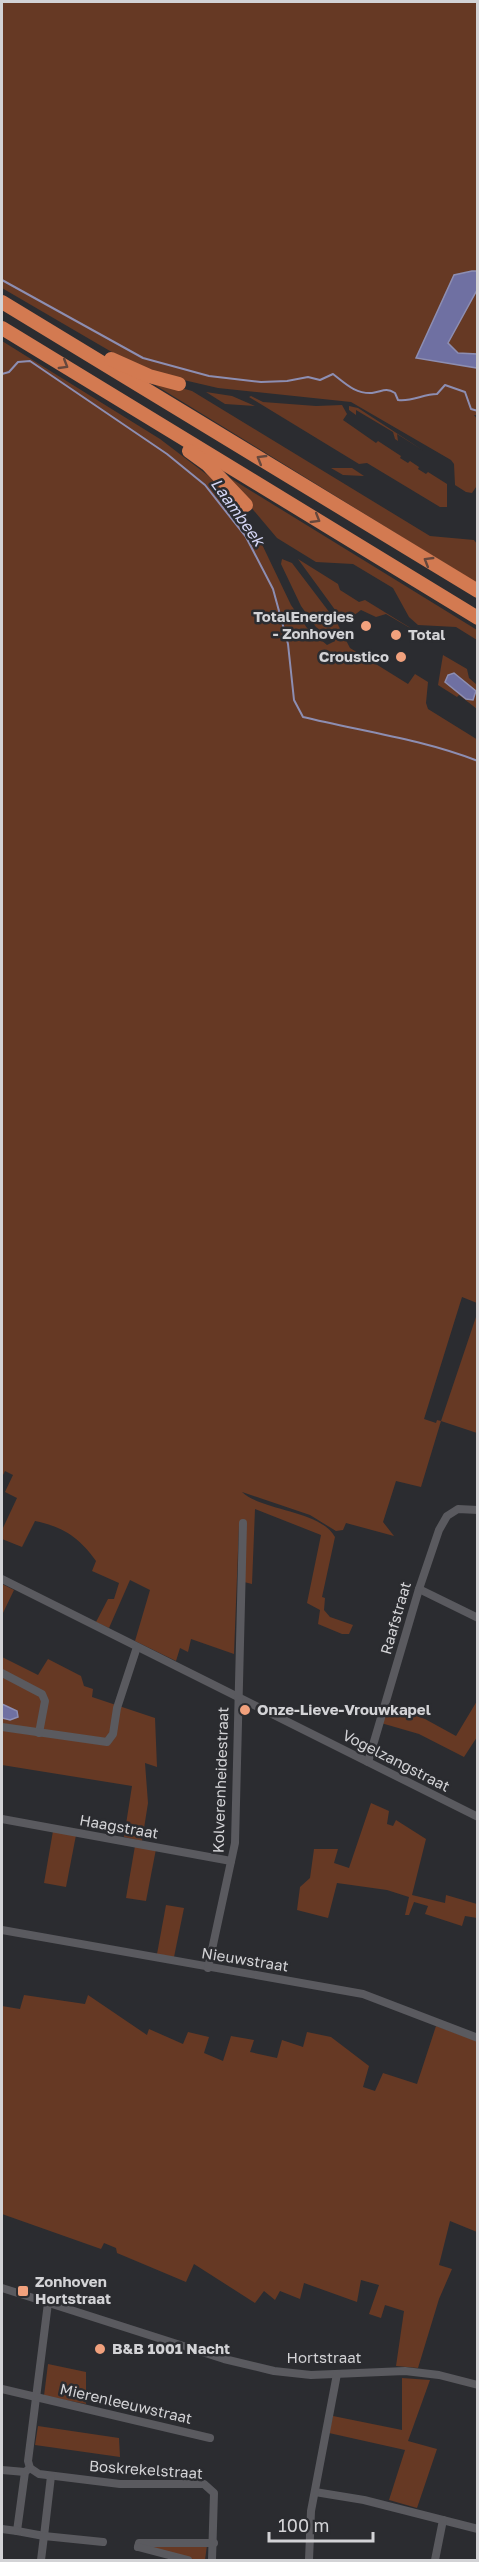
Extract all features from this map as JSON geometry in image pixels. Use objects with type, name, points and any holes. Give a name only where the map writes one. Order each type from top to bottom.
[{"type":"highway","points":[[2,302],[477,591]]},
{"type":"highway","points":[[2,328],[477,618]]},
{"type":"highway","points":[[84,351],[100,353],[149,376],[179,384]]},
{"type":"highway","points":[[159,423],[176,442],[207,464],[246,505]]},
{"type":"street","name":"Raafstraat","points":[[368,1762],[418,1589],[436,1538],[447,1516],[458,1509],[477,1510]]},
{"type":"street","points":[[237,1698],[243,1523]]},
{"type":"street","name":"Vogelzangstraat","points":[[2,1579],[477,1817]]},
{"type":"street","points":[[418,1589],[477,1618]]},
{"type":"street","points":[[2,1727],[102,1743],[110,1740],[117,1708],[137,1647]]},
{"type":"street","points":[[2,1673],[42,1694],[45,1701],[39,1733]]},
{"type":"street","name":"Kolverenheidestraat","points":[[208,1968],[235,1843],[237,1698]]},
{"type":"street","name":"Haagstraat","points":[[2,1819],[231,1861]]},
{"type":"street","name":"Nieuwstraat","points":[[2,1930],[363,1994],[477,2038]]},
{"type":"street","name":"Hortstraat","points":[[2,2288],[255,2367],[311,2375],[405,2371],[439,2375],[475,2384]]},
{"type":"street","points":[[17,2531],[28,2470],[48,2303]]},
{"type":"street","points":[[309,2560],[309,2529],[337,2374]]},
{"type":"street","points":[[475,2384],[477,2374]]},
{"type":"street","name":"Mierenleeuwstraat","points":[[2,2390],[210,2438]]},
{"type":"street","name":"Boskrekelstraat","points":[[2,2470],[28,2470],[51,2476],[120,2484],[204,2484],[214,2493],[212,2560]]},
{"type":"street","points":[[41,2560],[51,2476]]},
{"type":"street","points":[[315,2492],[364,2500],[477,2529]]},
{"type":"street","points":[[435,2560],[443,2520]]},
{"type":"street","points":[[2,2529],[104,2542]]},
{"type":"street","points":[[188,2560],[138,2547],[139,2543],[214,2543]]},
{"type":"shaded area","points":[[2,2],[477,2],[478,415],[474,415],[477,419],[478,484],[472,493],[455,485],[454,464],[451,460],[351,402],[218,388],[162,375],[122,358],[2,288]]},
{"type":"shaded area","points":[[2,341],[160,439],[214,480],[257,534],[291,605],[307,628],[327,645],[335,641],[316,627],[301,606],[281,564],[282,559],[292,563],[336,621],[350,648],[408,684],[415,674],[428,682],[426,703],[428,709],[478,740],[477,1303],[462,1297],[424,1419],[436,1423],[437,1420],[441,1421],[421,1487],[396,1481],[383,1522],[394,1536],[346,1523],[343,1530],[336,1531],[310,1515],[242,1492],[263,1503],[317,1521],[328,1528],[335,1537],[322,1597],[325,1598],[324,1610],[330,1617],[353,1625],[349,1634],[342,1634],[318,1624],[320,1610],[307,1603],[321,1535],[255,1509],[252,1584],[244,1582],[239,1525],[234,1654],[191,1639],[188,1652],[180,1648],[176,1661],[135,1641],[150,1590],[130,1580],[109,1628],[96,1622],[108,1599],[114,1599],[119,1583],[92,1571],[96,1561],[77,1539],[54,1526],[35,1521],[22,1547],[2,1539],[2,1530],[17,1498],[5,1492],[13,1475],[5,1471],[2,1477]]},
{"type":"shaded area","points":[[142,377],[192,391],[430,536],[474,540],[477,544],[477,583]]},
{"type":"shaded area","points":[[206,392],[232,396],[255,406],[225,404]]},
{"type":"shaded area","points":[[249,397],[263,402],[316,406],[342,405],[347,414],[343,420],[376,443],[378,441],[401,456],[400,458],[408,463],[410,461],[426,474],[428,472],[447,484],[447,507],[440,507],[367,463],[359,464]]},
{"type":"shaded area","points":[[349,406],[358,408],[424,451],[397,434],[398,441],[393,432],[356,410],[356,415],[349,410]]},
{"type":"shaded area","points":[[331,468],[352,468],[364,476],[343,475]]},
{"type":"shaded area","points":[[222,473],[477,630],[477,640],[456,627],[418,625],[409,617],[393,588],[353,564],[316,562],[277,538]]},
{"type":"shaded area","points":[[298,559],[338,584],[340,590],[359,602],[365,600],[422,635],[386,614],[376,617],[361,610],[349,619],[341,618]]},
{"type":"shaded area","points":[[443,655],[467,669],[469,678],[477,685],[477,709],[459,695],[457,697],[438,685]]},
{"type":"shaded area","points":[[477,1314],[477,1433],[441,1421]]},
{"type":"shaded area","points":[[2,1584],[14,1590],[2,1615]]},
{"type":"shaded area","points":[[2,1657],[38,1675],[48,1659],[81,1676],[84,1686],[93,1689],[92,1697],[155,1718],[157,1767],[145,1763],[148,1803],[142,1841],[124,1837],[132,1786],[2,1765]]},
{"type":"shaded area","points":[[477,1701],[477,1737],[464,1757],[419,1734],[381,1723],[388,1706],[425,1719],[456,1736]]},
{"type":"shaded area","points":[[371,1803],[389,1811],[387,1824],[393,1826],[396,1820],[426,1839],[412,1895],[445,1903],[446,1895],[477,1904],[477,1918],[465,1916],[462,1926],[425,1914],[428,1906],[414,1902],[409,1915],[405,1915],[409,1897],[387,1890],[337,1883],[328,1918],[297,1910],[300,1887],[310,1878],[314,1849],[338,1849],[334,1863],[349,1868]]},
{"type":"shaded area","points":[[53,1831],[76,1835],[66,1887],[44,1883]]},
{"type":"shaded area","points":[[135,1846],[156,1849],[146,1901],[126,1898]]},
{"type":"shaded area","points":[[166,1905],[184,1908],[174,1957],[157,1954]]},
{"type":"shaded area","points":[[24,1995],[85,2004],[88,1995],[147,2035],[149,2029],[183,2044],[188,2032],[209,2037],[204,2053],[223,2061],[231,2036],[254,2040],[250,2052],[277,2058],[282,2040],[303,2047],[307,2032],[331,2037],[369,2066],[363,2087],[375,2091],[383,2073],[417,2084],[436,2026],[477,2041],[477,2232],[450,2221],[439,2265],[452,2269],[439,2299],[418,2368],[396,2366],[404,2311],[385,2305],[381,2318],[369,2314],[379,2285],[361,2280],[357,2302],[304,2283],[300,2299],[280,2291],[275,2300],[264,2291],[255,2303],[194,2264],[186,2282],[117,2253],[116,2248],[104,2243],[101,2249],[2,2214],[2,2006],[20,2009]]},
{"type":"shaded area","points":[[48,2364],[86,2372],[86,2404],[44,2396]]},
{"type":"shaded area","points":[[402,2378],[430,2380],[408,2441],[437,2449],[417,2508],[389,2500],[405,2450],[329,2433],[333,2416],[402,2430]]},
{"type":"shaded area","points":[[38,2426],[119,2438],[120,2457],[35,2445]]},
{"type":"shaded area","points":[[148,2545],[207,2545],[205,2560],[197,2560],[146,2548]]},
{"type":"water","points":[[477,271],[477,290],[448,343],[458,353],[477,354],[477,368],[416,358],[454,275]]},
{"type":"water","points":[[454,673],[476,691],[473,700],[466,699],[445,682],[448,675]]},
{"type":"water","points":[[2,1704],[17,1711],[18,1717],[10,1720],[2,1718]]},
{"type":"waterway","points":[[2,280],[143,358],[209,376],[261,382],[308,377],[320,380],[333,374],[355,390],[366,393],[389,390],[395,393],[398,400],[437,394],[445,385],[465,392],[471,409],[478,411]]},
{"type":"waterway","name":"Laambeek","points":[[2,374],[9,372],[18,362],[30,361],[167,454],[205,485],[246,537],[273,589],[288,644],[294,700],[303,717],[413,741],[478,761]]},
{"type":"place","name":"TotalEnergies - Zonhoven","points":[[366,626]]},
{"type":"place","name":"Total","points":[[396,635]]},
{"type":"place","name":"Croustico","points":[[401,657]]},
{"type":"place","name":"Onze-Lieve-Vrouwkapel","points":[[245,1710]]},
{"type":"place","name":"Zonhoven Hortstraat","points":[[23,2291]]},
{"type":"place","name":"B&B 1001 Nacht","points":[[100,2349]]}]
